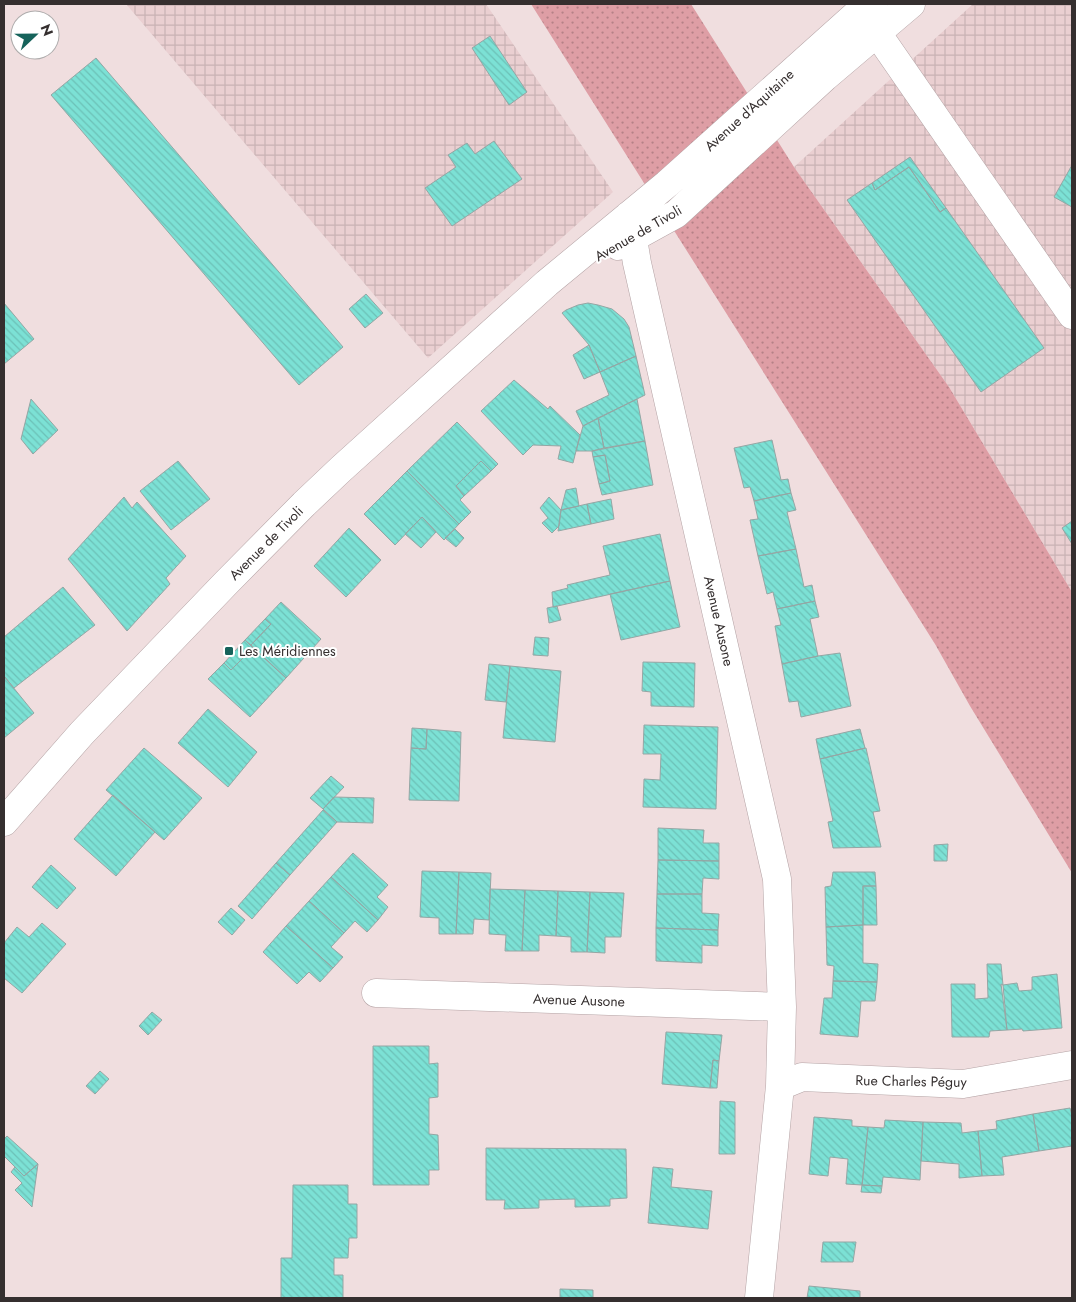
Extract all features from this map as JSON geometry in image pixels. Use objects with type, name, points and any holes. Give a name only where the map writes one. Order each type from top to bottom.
[{"type":"street","name":"Avenue d'Aquitaine","points":[[631,227],[667,184],[868,4]]},
{"type":"street","points":[[879,4],[877,33],[1072,314]]},
{"type":"street","name":"Avenue d'Aquitaine","points":[[766,131],[911,4]]},
{"type":"street","name":"Avenue de Tivoli","points":[[4,822],[82,733],[226,583],[341,468],[453,366],[547,283],[631,227],[676,214],[766,131]]},
{"type":"street","name":"Avenue Ausone","points":[[631,227],[777,879],[782,1007],[780,1086],[759,1298]]},
{"type":"street","name":"Avenue Ausone","points":[[376,993],[782,1007]]},
{"type":"street","name":"Rue Charles Péguy","points":[[780,1086],[802,1077],[963,1084],[1072,1064]]},
{"type":"shaded area","points":[[126,4],[486,4],[613,192],[428,358]]},
{"type":"shaded area","points":[[531,4],[691,4],[794,167],[949,387],[1072,592],[1072,873],[970,706],[935,644]]},
{"type":"shaded area","points":[[973,4],[1072,4],[1072,592],[949,387],[794,167]]},
{"type":"building","points":[[490,36],[527,92],[509,105],[472,48]]},
{"type":"building","points":[[96,58],[343,347],[299,385],[51,95]]},
{"type":"building","points":[[494,141],[522,179],[452,226],[425,188],[456,167],[448,155],[467,143],[475,154]]},
{"type":"building","points":[[910,157],[946,208],[940,212],[909,167],[875,190],[872,183]]},
{"type":"building","points":[[1072,165],[1072,207],[1054,197]]},
{"type":"building","points":[[909,167],[940,212],[946,208],[1044,348],[981,392],[847,200],[872,183],[875,190]]},
{"type":"building","points":[[366,294],[383,313],[365,328],[349,309]]},
{"type":"building","points":[[4,303],[34,339],[4,364]]},
{"type":"building","points":[[588,303],[612,309],[624,319],[629,327],[636,356],[600,372],[589,345],[562,313],[578,305]]},
{"type":"building","points":[[589,345],[600,372],[584,379],[573,355]]},
{"type":"building","points":[[636,356],[645,395],[583,426],[576,411],[609,395],[600,372]]},
{"type":"building","points":[[514,380],[548,409],[550,406],[580,435],[573,463],[558,459],[561,446],[533,445],[523,455],[481,411]]},
{"type":"building","points":[[31,399],[58,430],[33,454],[21,439]]},
{"type":"building","points":[[637,399],[645,441],[604,448],[598,418]]},
{"type":"building","points":[[598,418],[604,448],[592,451],[576,451],[583,426]]},
{"type":"building","points":[[457,422],[498,464],[491,471],[481,461],[456,486],[464,496],[460,500],[471,512],[459,524],[407,471]]},
{"type":"building","points":[[772,440],[781,480],[788,479],[791,493],[754,501],[750,487],[744,488],[734,448]]},
{"type":"building","points":[[645,441],[653,485],[602,495],[599,484],[610,481],[605,455],[593,457],[592,451]]},
{"type":"building","points":[[605,455],[610,481],[599,484],[593,457]]},
{"type":"building","points":[[178,461],[210,499],[171,530],[140,491]]},
{"type":"building","points":[[481,461],[491,471],[464,496],[456,486]]},
{"type":"building","points":[[407,471],[459,524],[444,540],[422,517],[395,545],[364,514]]},
{"type":"building","points":[[576,488],[579,506],[561,510],[566,490]]},
{"type":"building","points":[[791,493],[796,510],[787,512],[796,549],[758,556],[750,520],[758,519],[754,501]]},
{"type":"building","points":[[124,497],[132,508],[137,502],[186,556],[166,578],[170,584],[127,631],[68,559]]},
{"type":"building","points":[[549,497],[561,510],[559,526],[552,533],[542,523],[548,518],[540,508]]},
{"type":"building","points":[[611,499],[614,519],[591,524],[587,504]]},
{"type":"building","points":[[587,504],[591,524],[558,531],[561,510]]},
{"type":"building","points":[[422,517],[436,532],[421,548],[405,534]]},
{"type":"building","points":[[1072,521],[1072,544],[1062,528]]},
{"type":"building","points":[[349,528],[381,560],[346,597],[314,566]]},
{"type":"building","points":[[455,529],[464,538],[456,547],[445,538]]},
{"type":"building","points":[[660,534],[670,581],[553,607],[552,592],[568,588],[567,585],[610,575],[603,546]]},
{"type":"building","points":[[796,549],[804,587],[812,585],[815,601],[777,609],[773,592],[767,594],[758,556]]},
{"type":"building","points":[[670,581],[680,627],[621,640],[610,594]]},
{"type":"building","points":[[63,587],[95,625],[14,688],[4,676],[4,637]]},
{"type":"building","points":[[815,601],[819,617],[810,619],[818,656],[782,664],[775,626],[781,625],[777,609]]},
{"type":"building","points":[[281,602],[321,639],[286,678],[251,645],[271,624],[265,619]]},
{"type":"building","points":[[557,606],[561,620],[549,623],[547,608]]},
{"type":"building","points":[[265,619],[271,624],[251,645],[245,640]]},
{"type":"building","points":[[535,637],[549,638],[548,656],[533,655]]},
{"type":"building","points":[[245,640],[253,648],[231,670],[224,663]]},
{"type":"building","points":[[253,648],[286,678],[250,717],[208,679],[224,663],[231,670]]},
{"type":"building","points":[[840,653],[851,706],[801,717],[798,701],[789,702],[782,664]]},
{"type":"building","points":[[643,662],[695,663],[694,707],[651,706],[651,692],[642,691]]},
{"type":"building","points":[[489,664],[510,666],[506,702],[485,700]]},
{"type":"building","points":[[510,666],[561,671],[555,742],[503,738]]},
{"type":"building","points":[[4,676],[34,713],[4,738]]},
{"type":"building","points":[[208,709],[257,752],[228,787],[178,743]]},
{"type":"building","points":[[644,725],[718,727],[716,809],[643,807],[644,779],[660,780],[661,754],[643,754]]},
{"type":"building","points":[[412,728],[427,729],[426,749],[411,748]]},
{"type":"building","points":[[427,729],[461,732],[459,801],[409,800],[411,748],[426,749]]},
{"type":"building","points":[[860,729],[865,748],[820,759],[816,739]]},
{"type":"building","points":[[144,748],[202,798],[164,840],[106,790]]},
{"type":"building","points":[[866,748],[880,811],[873,812],[881,847],[833,848],[828,822],[833,821],[820,759]]},
{"type":"building","points":[[331,776],[344,787],[323,809],[310,798]]},
{"type":"building","points":[[113,795],[155,832],[116,876],[74,839]]},
{"type":"building","points":[[334,797],[374,798],[373,823],[337,822],[323,809]]},
{"type":"building","points":[[323,810],[337,822],[290,875],[276,863]]},
{"type":"building","points":[[658,828],[704,830],[703,843],[719,843],[719,861],[658,860]]},
{"type":"building","points":[[948,844],[947,861],[934,861],[934,845]]},
{"type":"building","points":[[353,853],[388,885],[377,897],[388,907],[378,920],[331,877]]},
{"type":"building","points":[[658,860],[719,861],[719,879],[703,878],[702,894],[657,894]]},
{"type":"building","points":[[276,863],[290,875],[252,919],[238,906]]},
{"type":"building","points":[[51,865],[76,888],[57,909],[32,887]]},
{"type":"building","points":[[422,871],[459,872],[456,934],[439,934],[439,918],[420,917]]},
{"type":"building","points":[[459,872],[491,873],[489,920],[474,919],[473,934],[456,934]]},
{"type":"building","points":[[833,872],[875,872],[876,886],[863,886],[863,925],[826,927],[825,887],[831,886]]},
{"type":"building","points":[[331,877],[378,920],[367,932],[355,921],[344,933],[309,901]]},
{"type":"building","points":[[863,886],[876,886],[877,925],[863,925]]},
{"type":"building","points":[[490,889],[525,890],[522,951],[505,951],[506,935],[489,934]]},
{"type":"building","points":[[525,890],[558,891],[556,936],[539,935],[539,951],[522,951]]},
{"type":"building","points":[[558,891],[590,892],[587,952],[571,952],[571,937],[556,936]]},
{"type":"building","points":[[590,892],[624,893],[621,937],[605,937],[605,953],[587,952]]},
{"type":"building","points":[[657,894],[702,894],[702,913],[719,914],[718,930],[656,928]]},
{"type":"building","points":[[309,901],[344,933],[331,947],[343,957],[333,968],[286,926]]},
{"type":"building","points":[[231,908],[245,920],[232,935],[218,922]]},
{"type":"building","points":[[42,923],[66,944],[22,993],[4,978],[4,943],[17,927],[29,937]]},
{"type":"building","points":[[863,925],[863,963],[878,964],[877,982],[833,981],[834,966],[827,965],[826,927]]},
{"type":"building","points":[[286,926],[333,968],[320,982],[309,972],[297,984],[263,952]]},
{"type":"building","points":[[656,928],[718,930],[718,946],[702,945],[702,963],[656,961]]},
{"type":"building","points":[[987,964],[1001,964],[1003,985],[1001,984],[1007,1030],[990,1031],[989,1037],[952,1037],[951,984],[975,984],[975,999],[988,998]]},
{"type":"building","points":[[1057,974],[1062,1028],[1023,1031],[1022,1029],[1007,1030],[1003,985],[1017,983],[1019,991],[1032,990],[1032,977]]},
{"type":"building","points":[[833,981],[877,982],[875,1001],[861,1001],[858,1037],[820,1034],[824,998],[832,998]]},
{"type":"building","points":[[152,1012],[162,1020],[148,1035],[139,1026]]},
{"type":"building","points":[[666,1032],[722,1035],[719,1061],[713,1060],[710,1088],[662,1084]]},
{"type":"building","points":[[373,1046],[429,1046],[429,1064],[438,1063],[438,1097],[429,1098],[429,1134],[438,1135],[439,1170],[429,1170],[429,1185],[373,1185]]},
{"type":"building","points":[[713,1060],[719,1061],[717,1088],[710,1088]]},
{"type":"building","points":[[100,1071],[109,1079],[95,1094],[86,1086]]},
{"type":"building","points":[[720,1101],[735,1102],[735,1154],[719,1154]]},
{"type":"building","points":[[1070,1108],[1072,1116],[1072,1146],[1039,1151],[1033,1114]]},
{"type":"building","points":[[1033,1114],[1039,1151],[1002,1157],[1004,1175],[982,1176],[978,1131],[997,1129],[996,1121]]},
{"type":"building","points":[[814,1117],[852,1120],[852,1126],[868,1127],[862,1185],[846,1184],[848,1159],[830,1157],[828,1176],[809,1174]]},
{"type":"building","points":[[885,1120],[923,1122],[920,1180],[883,1177],[882,1186],[862,1185],[868,1127],[884,1128]]},
{"type":"building","points":[[923,1122],[961,1123],[962,1133],[978,1131],[982,1176],[959,1178],[959,1164],[921,1161]]},
{"type":"building","points":[[7,1136],[38,1164],[24,1176],[4,1156],[4,1139]]},
{"type":"building","points":[[486,1148],[626,1149],[627,1198],[610,1199],[610,1206],[575,1207],[575,1199],[539,1200],[539,1208],[504,1209],[505,1200],[486,1200]]},
{"type":"building","points":[[38,1164],[32,1207],[15,1190],[22,1183],[11,1172],[15,1167],[24,1176]]},
{"type":"building","points":[[653,1167],[673,1169],[671,1187],[712,1191],[708,1229],[648,1223]]},
{"type":"building","points":[[293,1185],[348,1185],[348,1204],[357,1204],[357,1238],[349,1238],[348,1258],[334,1258],[334,1275],[343,1275],[343,1298],[281,1298],[281,1258],[292,1258]]},
{"type":"building","points":[[862,1185],[882,1186],[881,1193],[861,1192]]},
{"type":"building","points":[[823,1242],[856,1242],[853,1262],[821,1262]]},
{"type":"building","points":[[809,1286],[860,1291],[860,1298],[807,1298]]},
{"type":"building","points":[[560,1289],[593,1290],[593,1298],[560,1298]]},
{"type":"place","name":"Les Méridiennes","points":[[229,651]]}]
